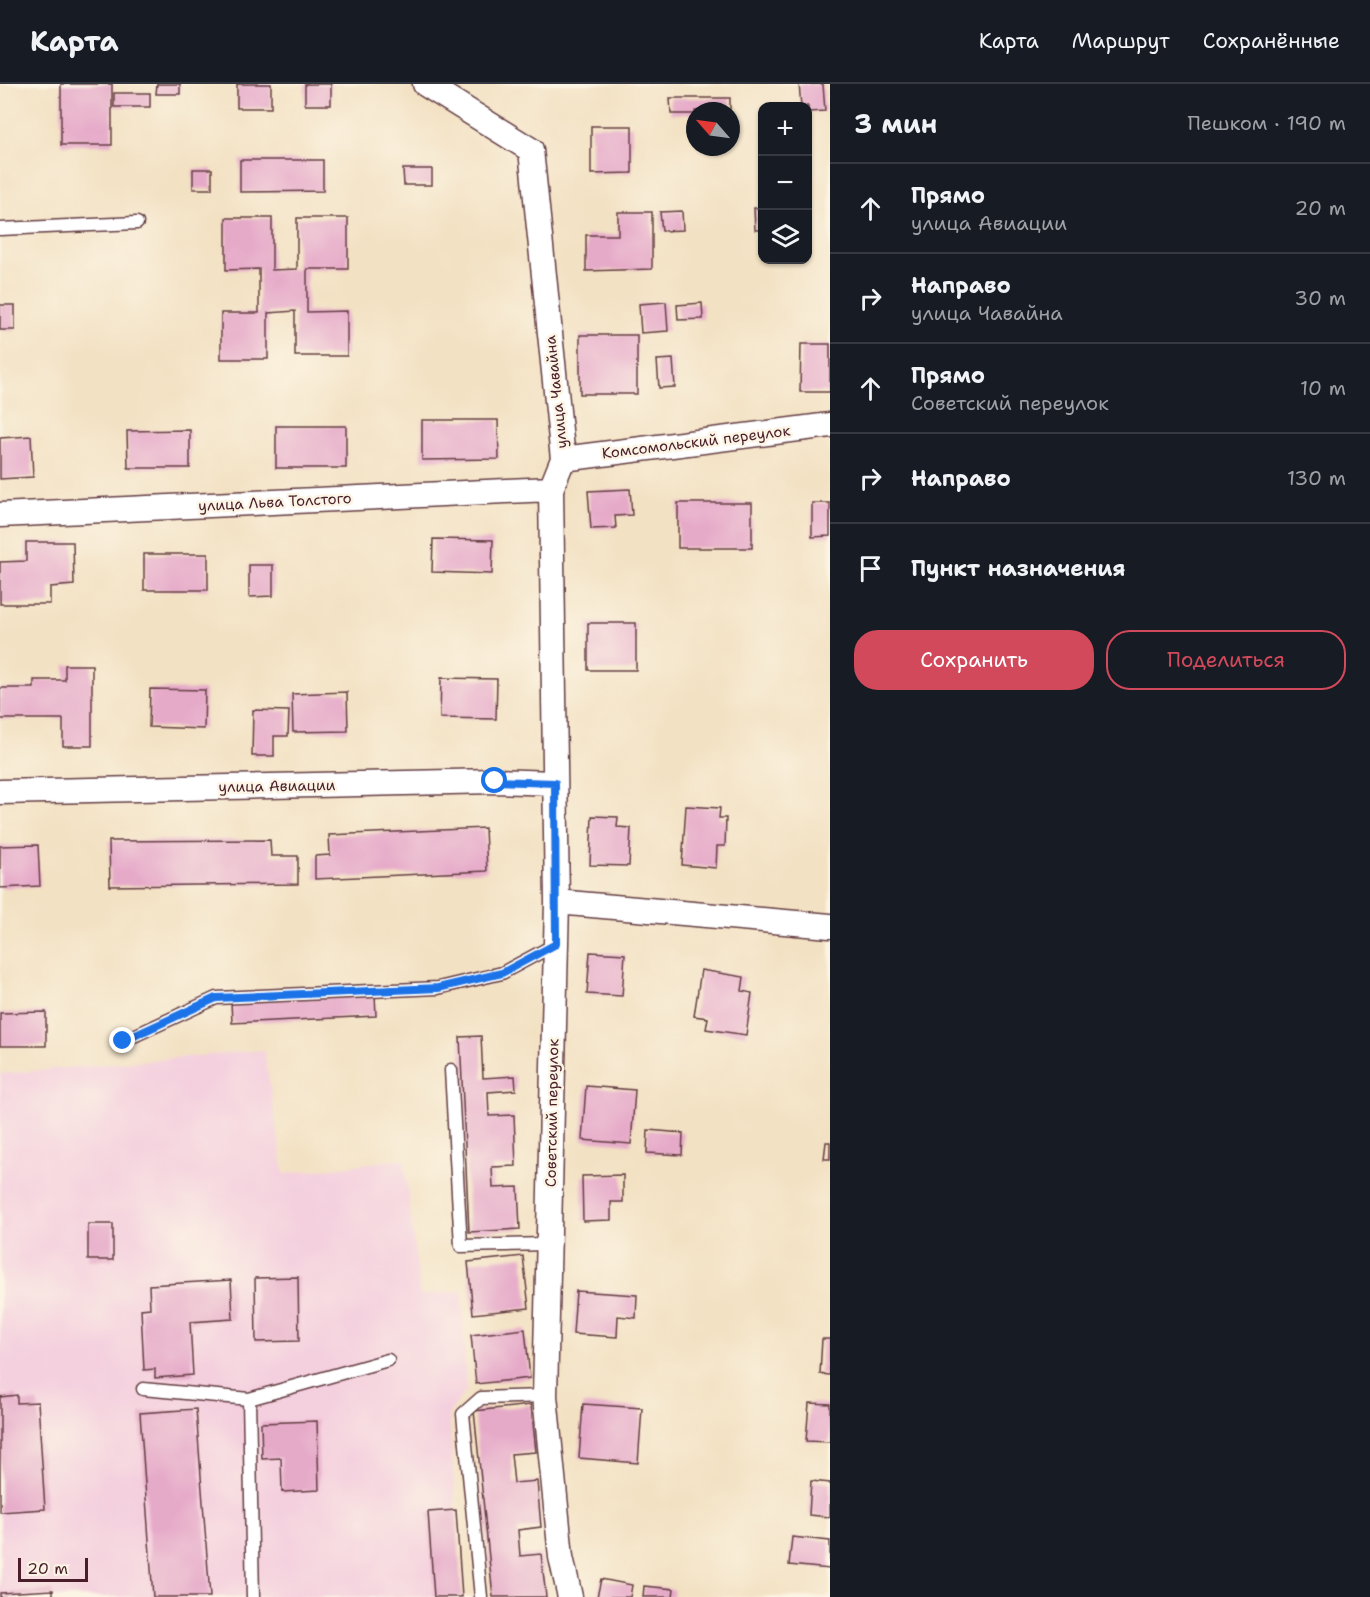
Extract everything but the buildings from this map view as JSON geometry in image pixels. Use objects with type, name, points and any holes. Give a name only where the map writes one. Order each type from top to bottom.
[{"type":"street","name":"улица Чавайна","points":[[425,84],[531,150],[562,459],[551,489],[557,902]]},
{"type":"street","name":"Комсомольский переулок","points":[[562,459],[830,425]]},
{"type":"street","name":"улица Льва Толстого","points":[[0,515],[551,489]]},
{"type":"street","name":"улица Авиации","points":[[0,792],[483,781],[555,783]]},
{"type":"street","points":[[557,902],[830,926]]},
{"type":"street","name":"Советский переулок","points":[[557,902],[545,1396],[561,1557],[570,1597]]},
{"type":"lane","points":[[0,229],[137,223]]},
{"type":"lane","points":[[123,1041],[216,998],[438,988],[502,973],[556,944]]},
{"type":"lane","points":[[451,1070],[461,1246],[548,1244]]},
{"type":"lane","points":[[143,1389],[249,1399],[388,1360]]},
{"type":"lane","points":[[481,1597],[462,1414],[481,1398],[545,1396]]},
{"type":"lane","points":[[249,1399],[253,1597]]},
{"type":"shaded area","points":[[264,1050],[284,1174],[404,1159],[420,1295],[462,1291],[466,1391],[449,1413],[462,1597],[0,1597],[0,1074]]},
{"type":"route","points":[[123,1041],[216,998],[438,988],[502,973],[556,944],[555,783],[495,781]]}]
